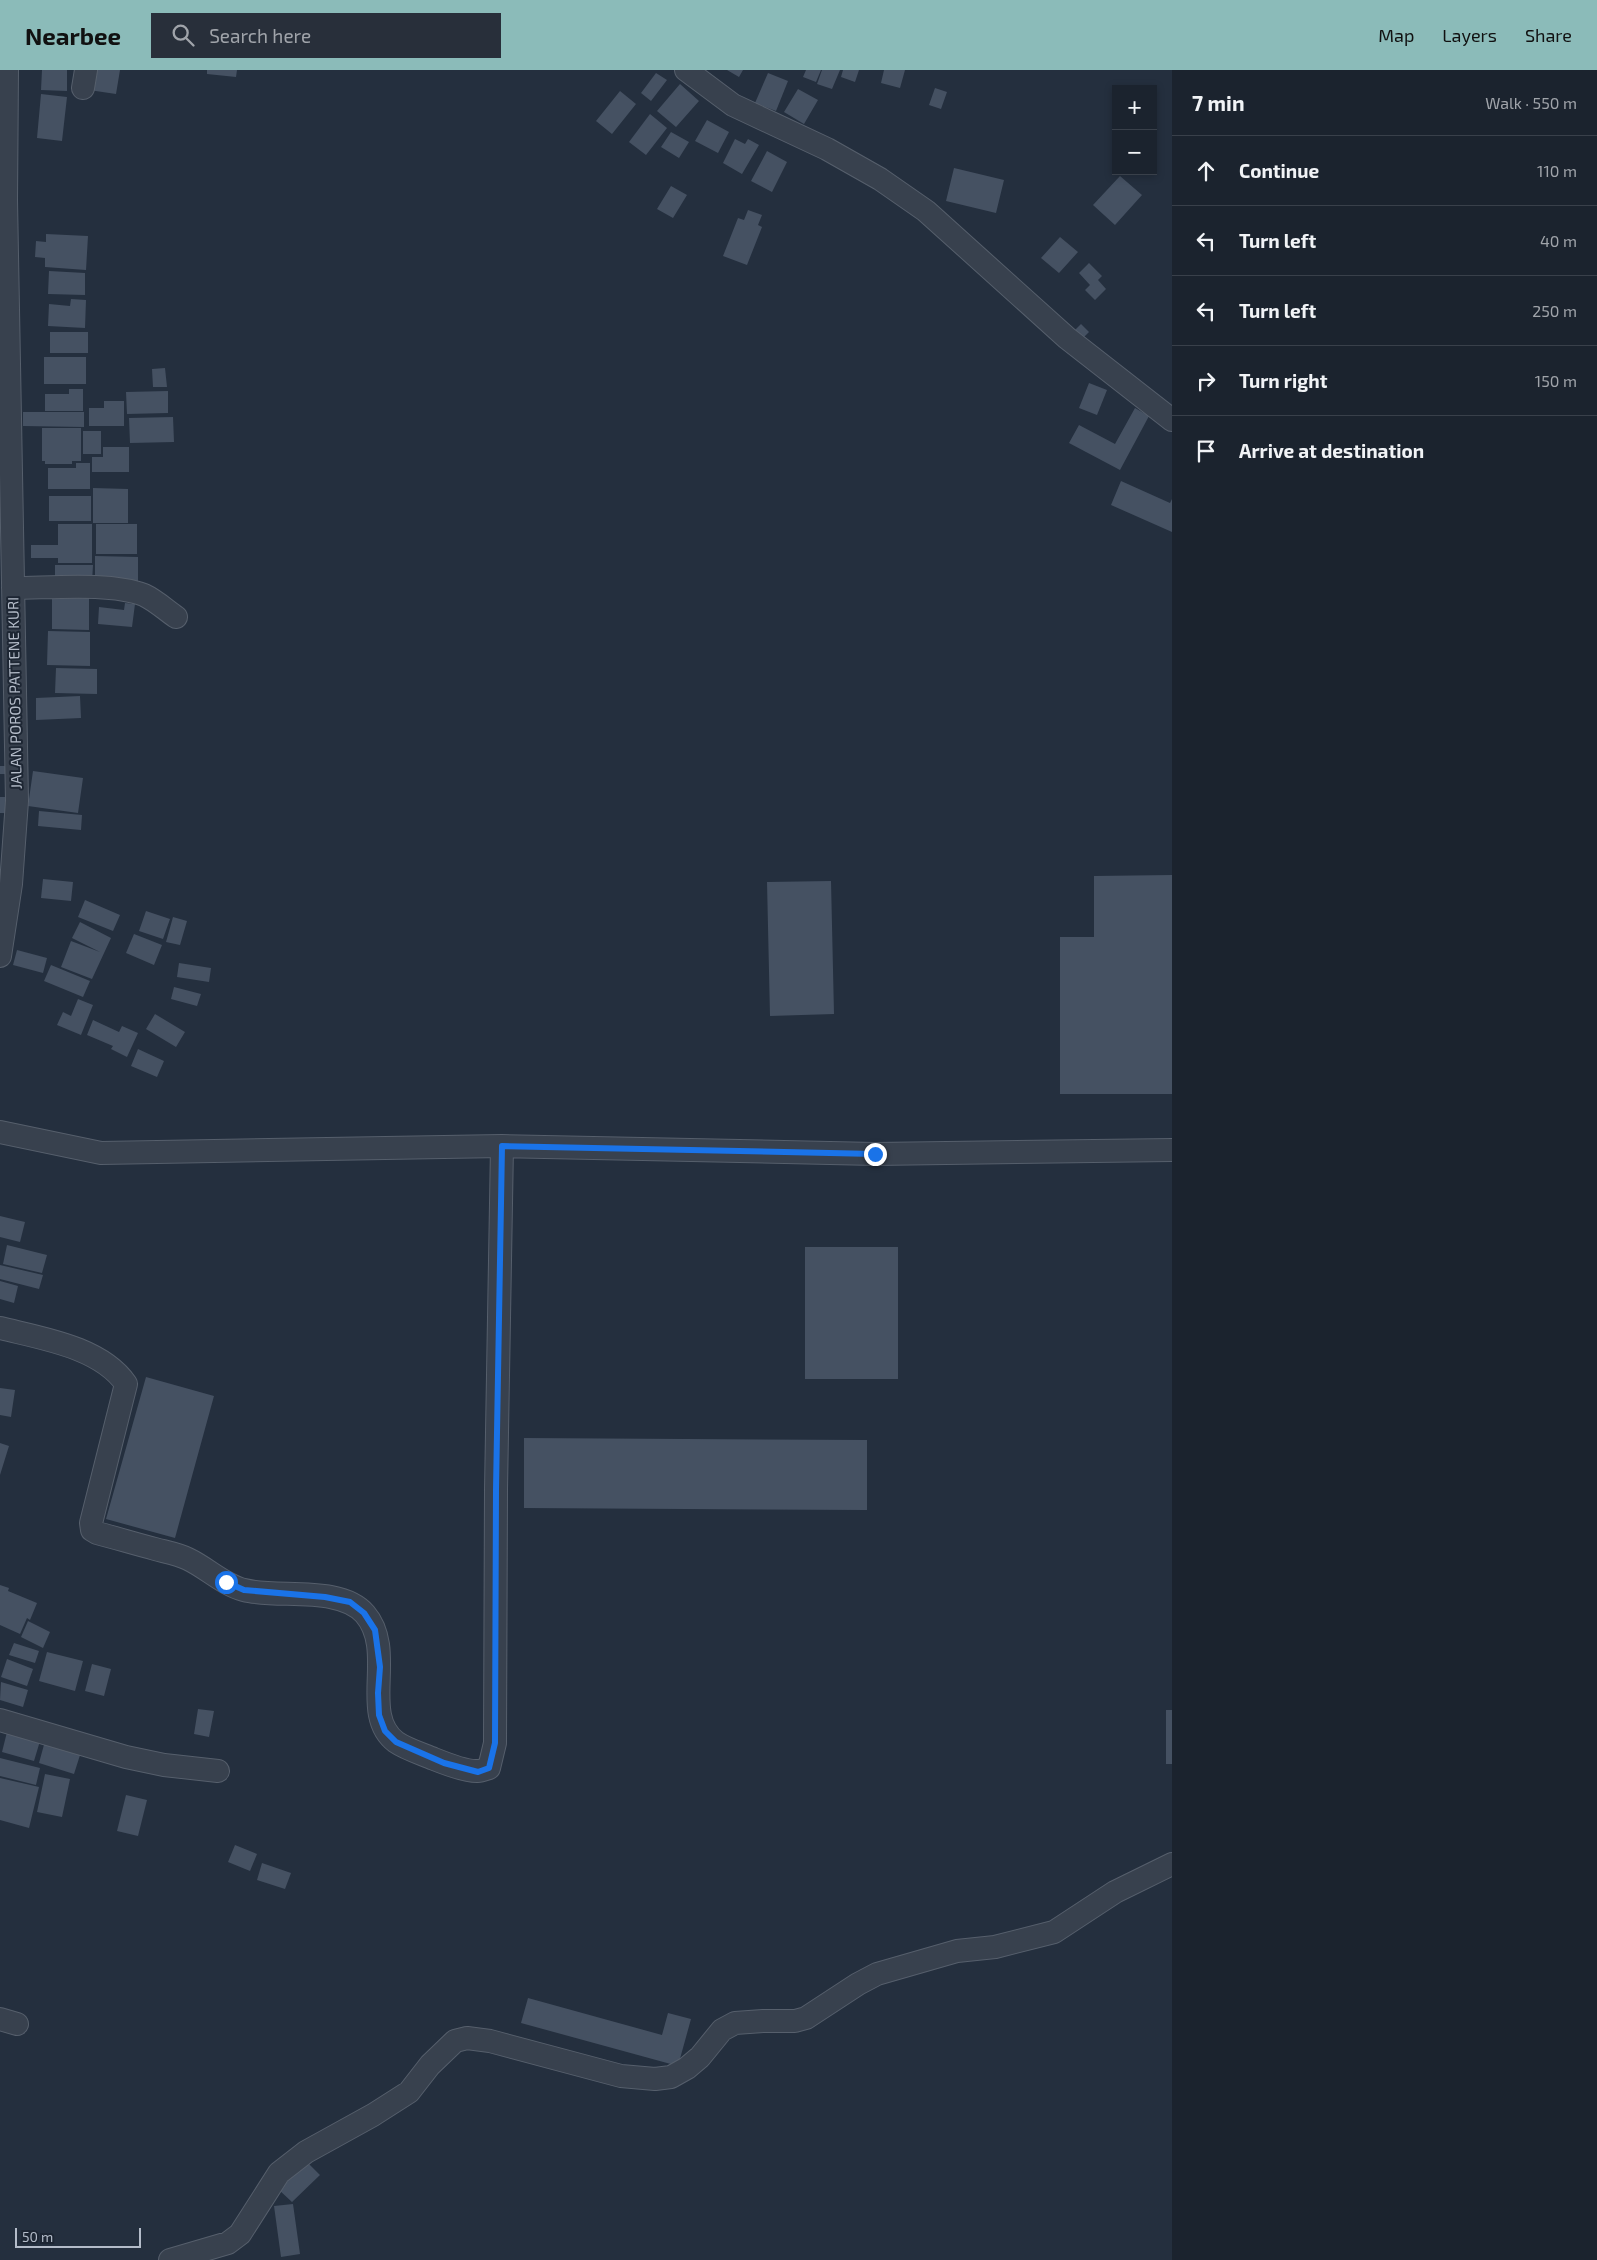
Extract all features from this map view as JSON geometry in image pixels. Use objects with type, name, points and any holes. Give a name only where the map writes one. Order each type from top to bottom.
[{"type":"street","name":"JALAN POROS PATTENE KURI","points":[[0,956],[11,884],[8,819],[7,621],[13,588],[6,210],[6,70]]},
{"type":"street","points":[[686,70],[733,106],[827,149],[880,179],[926,211],[1067,338],[1172,420]]},
{"type":"street","points":[[13,588],[104,588],[130,592],[145,596],[176,617]]},
{"type":"street","points":[[0,1132],[101,1153],[502,1146],[875,1154],[1172,1150]]},
{"type":"street","points":[[0,1328],[60,1343],[85,1352],[118,1374],[126,1384],[91,1523],[92,1530],[186,1558],[209,1570],[226,1582],[244,1590],[325,1597],[350,1602],[364,1613],[375,1630],[380,1667],[379,1715],[385,1731],[396,1742],[444,1763],[478,1772],[489,1768],[495,1743],[496,1490],[502,1146]]},
{"type":"street","points":[[0,1720],[126,1757],[164,1765],[218,1772]]},
{"type":"street","points":[[170,2260],[228,2243],[240,2234],[279,2172],[306,2152],[373,2115],[409,2092],[435,2060],[455,2041],[467,2038],[490,2041],[621,2076],[655,2079],[671,2077],[687,2068],[700,2057],[722,2030],[735,2023],[795,2021],[818,2010],[877,1974],[957,1951],[995,1947],[1054,1932],[1115,1892],[1172,1864]]},
{"type":"building","points":[[42,70],[67,70],[67,91],[41,90]]},
{"type":"building","points":[[92,70],[120,70],[116,94],[89,90]]},
{"type":"building","points":[[207,70],[237,70],[236,77],[207,74]]},
{"type":"building","points":[[727,70],[743,70],[739,77]]},
{"type":"building","points":[[806,70],[821,70],[816,82],[803,77]]},
{"type":"building","points":[[822,70],[840,70],[832,89],[817,84]]},
{"type":"building","points":[[843,70],[859,70],[855,82],[841,77]]},
{"type":"building","points":[[884,70],[905,70],[900,88],[881,83]]},
{"type":"building","points":[[656,73],[667,80],[651,101],[641,93]]},
{"type":"building","points":[[768,73],[788,81],[776,111],[755,103]]},
{"type":"building","points":[[680,84],[699,101],[676,127],[657,111]]},
{"type":"building","points":[[935,88],[947,92],[941,109],[929,105]]},
{"type":"building","points":[[798,89],[818,100],[804,124],[784,112]]},
{"type":"building","points":[[620,91],[636,104],[612,134],[596,121]]},
{"type":"building","points":[[41,94],[67,97],[62,141],[37,138]]},
{"type":"building","points":[[650,114],[667,128],[646,155],[629,142]]},
{"type":"building","points":[[707,120],[729,132],[718,153],[695,141]]},
{"type":"building","points":[[671,132],[689,142],[679,158],[661,147]]},
{"type":"building","points":[[735,139],[745,144],[748,139],[759,145],[742,174],[723,163]]},
{"type":"building","points":[[767,151],[787,162],[772,192],[751,181]]},
{"type":"building","points":[[954,168],[1004,180],[996,213],[946,201]]},
{"type":"building","points":[[1120,176],[1142,195],[1115,225],[1093,205]]},
{"type":"building","points":[[671,186],[687,195],[673,218],[657,209]]},
{"type":"building","points":[[748,210],[762,215],[758,225],[762,227],[747,265],[723,256],[738,218],[744,220]]},
{"type":"building","points":[[46,234],[88,236],[86,270],[45,267],[45,258],[35,257],[36,241],[46,242]]},
{"type":"building","points":[[1060,237],[1078,252],[1059,273],[1041,258]]},
{"type":"building","points":[[1089,263],[1102,276],[1098,280],[1106,289],[1095,300],[1085,290],[1090,285],[1079,273]]},
{"type":"building","points":[[49,271],[85,273],[85,295],[48,294]]},
{"type":"building","points":[[71,299],[86,300],[85,328],[48,326],[49,304],[70,306]]},
{"type":"building","points":[[1081,324],[1089,332],[1081,340],[1073,332]]},
{"type":"building","points":[[50,332],[88,332],[88,353],[50,353]]},
{"type":"building","points":[[44,357],[86,357],[86,384],[44,384]]},
{"type":"building","points":[[165,368],[167,387],[153,387],[152,369]]},
{"type":"building","points":[[1089,383],[1107,390],[1097,415],[1079,408]]},
{"type":"building","points":[[69,389],[83,389],[83,411],[45,411],[45,394],[69,394]]},
{"type":"building","points":[[168,391],[168,413],[127,414],[126,392]]},
{"type":"building","points":[[104,401],[124,401],[124,426],[89,426],[89,408],[104,408]]},
{"type":"building","points":[[1135,408],[1149,416],[1120,470],[1069,443],[1079,425],[1115,444]]},
{"type":"building","points":[[23,412],[84,412],[84,427],[23,426]]},
{"type":"building","points":[[173,417],[174,442],[130,443],[129,418]]},
{"type":"building","points":[[42,428],[81,428],[81,461],[72,461],[72,464],[45,464],[45,461],[42,461]]},
{"type":"building","points":[[83,431],[101,431],[101,454],[83,454]]},
{"type":"building","points":[[103,447],[129,447],[129,472],[92,472],[92,457],[103,457]]},
{"type":"building","points":[[76,463],[90,463],[90,489],[48,489],[48,468],[76,468]]},
{"type":"building","points":[[1121,481],[1170,503],[1172,499],[1172,532],[1111,505]]},
{"type":"building","points":[[93,488],[128,489],[128,523],[93,523]]},
{"type":"building","points":[[49,496],[91,496],[91,521],[49,521]]},
{"type":"building","points":[[58,524],[92,524],[92,563],[58,563],[58,558],[31,558],[31,545],[58,545]]},
{"type":"building","points":[[96,524],[137,524],[137,554],[96,554]]},
{"type":"building","points":[[95,556],[138,557],[138,584],[95,583]]},
{"type":"building","points":[[55,565],[93,565],[92,582],[55,581]]},
{"type":"building","points":[[52,595],[89,596],[89,630],[52,629]]},
{"type":"building","points":[[125,603],[135,604],[132,627],[98,624],[99,607],[124,610]]},
{"type":"building","points":[[48,631],[90,632],[90,666],[47,665]]},
{"type":"building","points":[[56,668],[97,669],[97,694],[55,693]]},
{"type":"building","points":[[80,696],[81,718],[36,720],[36,698]]},
{"type":"building","points":[[0,766],[6,766],[6,774],[0,774]]},
{"type":"building","points":[[33,771],[83,778],[78,813],[28,806]]},
{"type":"building","points":[[0,797],[6,797],[5,813],[0,813]]},
{"type":"building","points":[[39,811],[82,815],[81,830],[38,826]]},
{"type":"building","points":[[1172,875],[1172,1094],[1060,1094],[1060,937],[1094,937],[1094,876]]},
{"type":"building","points":[[43,879],[73,882],[71,901],[41,898]]},
{"type":"building","points":[[831,881],[834,1014],[770,1016],[767,882]]},
{"type":"building","points":[[85,900],[120,915],[113,931],[78,917]]},
{"type":"building","points":[[146,911],[170,919],[163,939],[139,931]]},
{"type":"building","points":[[173,917],[187,921],[180,945],[166,942]]},
{"type":"building","points":[[80,922],[111,938],[92,979],[61,967],[71,941],[100,952],[72,938]]},
{"type":"building","points":[[134,934],[162,945],[154,965],[126,953]]},
{"type":"building","points":[[17,950],[47,958],[43,973],[13,965]]},
{"type":"building","points":[[179,963],[211,968],[209,982],[177,977]]},
{"type":"building","points":[[51,965],[90,981],[83,997],[44,981]]},
{"type":"building","points":[[174,987],[201,994],[197,1006],[171,999]]},
{"type":"building","points":[[78,999],[93,1005],[81,1035],[57,1025],[63,1012],[71,1016]]},
{"type":"building","points":[[155,1014],[185,1032],[176,1047],[146,1029]]},
{"type":"building","points":[[93,1020],[119,1032],[122,1026],[138,1033],[127,1057],[111,1049],[113,1046],[87,1035]]},
{"type":"building","points":[[138,1049],[164,1061],[157,1077],[131,1066]]},
{"type":"building","points":[[0,1216],[25,1222],[20,1242],[0,1237]]},
{"type":"building","points":[[7,1245],[47,1255],[42,1273],[3,1264]]},
{"type":"building","points":[[805,1247],[898,1247],[898,1379],[805,1379]]},
{"type":"building","points":[[0,1265],[43,1275],[39,1289],[0,1279]]},
{"type":"building","points":[[0,1281],[18,1286],[14,1303],[0,1299]]},
{"type":"building","points":[[146,1377],[214,1396],[175,1538],[106,1519]]},
{"type":"building","points":[[0,1388],[15,1390],[11,1417],[0,1415]]},
{"type":"building","points":[[524,1438],[867,1440],[867,1510],[524,1508]]},
{"type":"building","points":[[0,1443],[9,1446],[0,1475]]},
{"type":"building","points":[[0,1585],[9,1588],[8,1591],[37,1603],[30,1620],[27,1618],[20,1634],[0,1625]]},
{"type":"building","points":[[28,1621],[50,1632],[43,1648],[21,1637]]},
{"type":"building","points":[[14,1643],[39,1651],[35,1663],[9,1655]]},
{"type":"building","points":[[47,1652],[83,1661],[75,1691],[39,1681]]},
{"type":"building","points":[[7,1659],[33,1669],[27,1686],[1,1677]]},
{"type":"building","points":[[92,1664],[111,1669],[104,1696],[85,1691]]},
{"type":"building","points":[[1,1682],[28,1690],[23,1707],[0,1700]]},
{"type":"building","points":[[198,1709],[214,1711],[209,1737],[194,1734]]},
{"type":"building","points":[[1166,1710],[1172,1710],[1172,1764],[1166,1764]]},
{"type":"building","points":[[7,1732],[40,1741],[34,1761],[2,1752]]},
{"type":"building","points":[[45,1741],[81,1752],[74,1774],[39,1763]]},
{"type":"building","points":[[0,1758],[40,1768],[36,1785],[0,1776]]},
{"type":"building","points":[[45,1774],[70,1779],[62,1817],[37,1812]]},
{"type":"building","points":[[0,1778],[39,1787],[29,1828],[0,1820]]},
{"type":"building","points":[[126,1795],[147,1800],[138,1836],[117,1831]]},
{"type":"building","points":[[235,1845],[257,1854],[250,1871],[228,1862]]},
{"type":"building","points":[[262,1863],[291,1873],[285,1889],[257,1880]]},
{"type":"building","points":[[528,1998],[662,2035],[668,2013],[691,2019],[678,2066],[521,2023]]},
{"type":"building","points":[[306,2161],[320,2175],[292,2202],[278,2189]]},
{"type":"building","points":[[293,2204],[300,2254],[281,2257],[274,2206]]},
{"type":"route","points":[[226,1582],[244,1590],[325,1597],[350,1602],[364,1613],[375,1630],[380,1667],[379,1715],[385,1731],[396,1742],[444,1763],[478,1772],[489,1768],[495,1743],[496,1490],[502,1146],[875,1154]]}]
